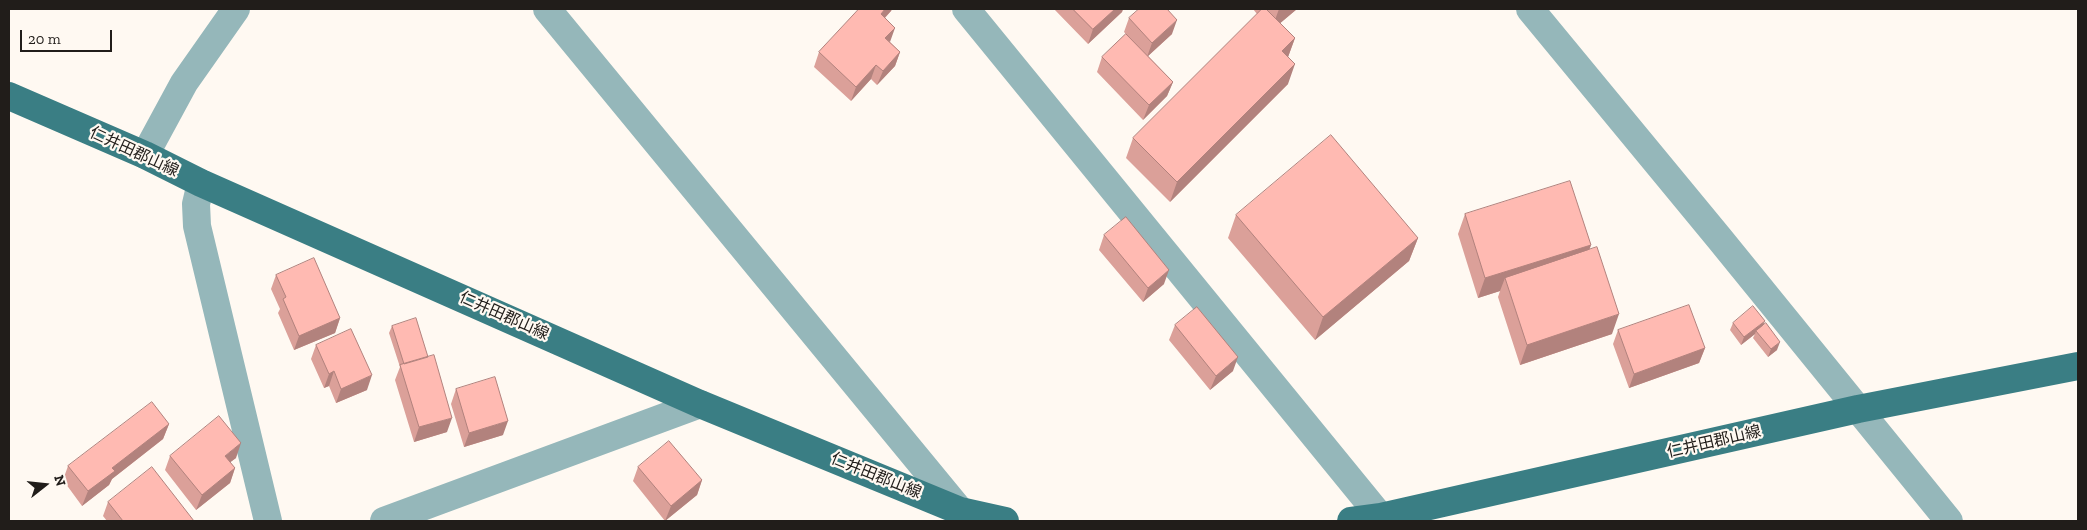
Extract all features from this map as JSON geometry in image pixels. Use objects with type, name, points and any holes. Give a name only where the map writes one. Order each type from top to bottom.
[{"type":"main road","name":"仁井田郡山線","points":[[9,96],[700,404],[964,516],[1005,521]]},
{"type":"main road","name":"仁井田郡山線","points":[[1351,521],[1383,519],[1858,409],[2078,366]]},
{"type":"street","points":[[145,155],[184,83],[236,9]]},
{"type":"street","points":[[547,9],[964,516]]},
{"type":"street","points":[[966,9],[1383,519]]},
{"type":"street","points":[[1530,9],[1948,521]]},
{"type":"street","points":[[201,183],[196,204],[197,226],[268,521]]},
{"type":"street","points":[[384,521],[700,404]]},
{"type":"building","points":[[859,9],[885,9],[881,14],[895,28],[885,38],[900,52],[883,71],[876,65],[856,87],[819,52]]},
{"type":"building","points":[[1073,9],[1115,9],[1093,29]]},
{"type":"building","points":[[1139,9],[1167,9],[1177,20],[1152,43],[1129,18]]},
{"type":"building","points":[[1262,9],[1266,9],[1295,38],[1282,51],[1295,64],[1177,182],[1133,138]]},
{"type":"building","points":[[1126,34],[1173,82],[1149,105],[1102,57]]},
{"type":"building","points":[[1331,135],[1418,238],[1323,317],[1236,215]]},
{"type":"building","points":[[1570,181],[1591,245],[1485,278],[1465,214]]},
{"type":"building","points":[[1126,217],[1169,270],[1148,288],[1104,235]]},
{"type":"building","points":[[1597,247],[1619,314],[1527,345],[1505,278]]},
{"type":"building","points":[[314,258],[340,318],[299,336],[283,299],[286,297],[276,275]]},
{"type":"building","points":[[1689,305],[1705,348],[1634,374],[1618,330]]},
{"type":"building","points":[[1753,306],[1765,321],[1744,337],[1733,323]]},
{"type":"building","points":[[1197,307],[1238,357],[1216,376],[1175,325]]},
{"type":"building","points":[[416,318],[428,357],[404,364],[392,326]]},
{"type":"building","points":[[1766,323],[1780,342],[1771,349],[1756,331]]},
{"type":"building","points":[[351,329],[372,375],[341,389],[334,371],[329,374],[316,345]]},
{"type":"building","points":[[434,355],[452,418],[419,427],[400,365]]},
{"type":"building","points":[[495,377],[508,421],[469,433],[456,389]]},
{"type":"building","points":[[152,402],[169,424],[112,468],[115,471],[88,491],[68,466]]},
{"type":"building","points":[[219,416],[241,443],[225,456],[235,468],[202,495],[170,456]]},
{"type":"building","points":[[669,441],[702,480],[671,506],[638,467]]},
{"type":"building","points":[[152,467],[194,521],[123,521],[108,502]]}]
